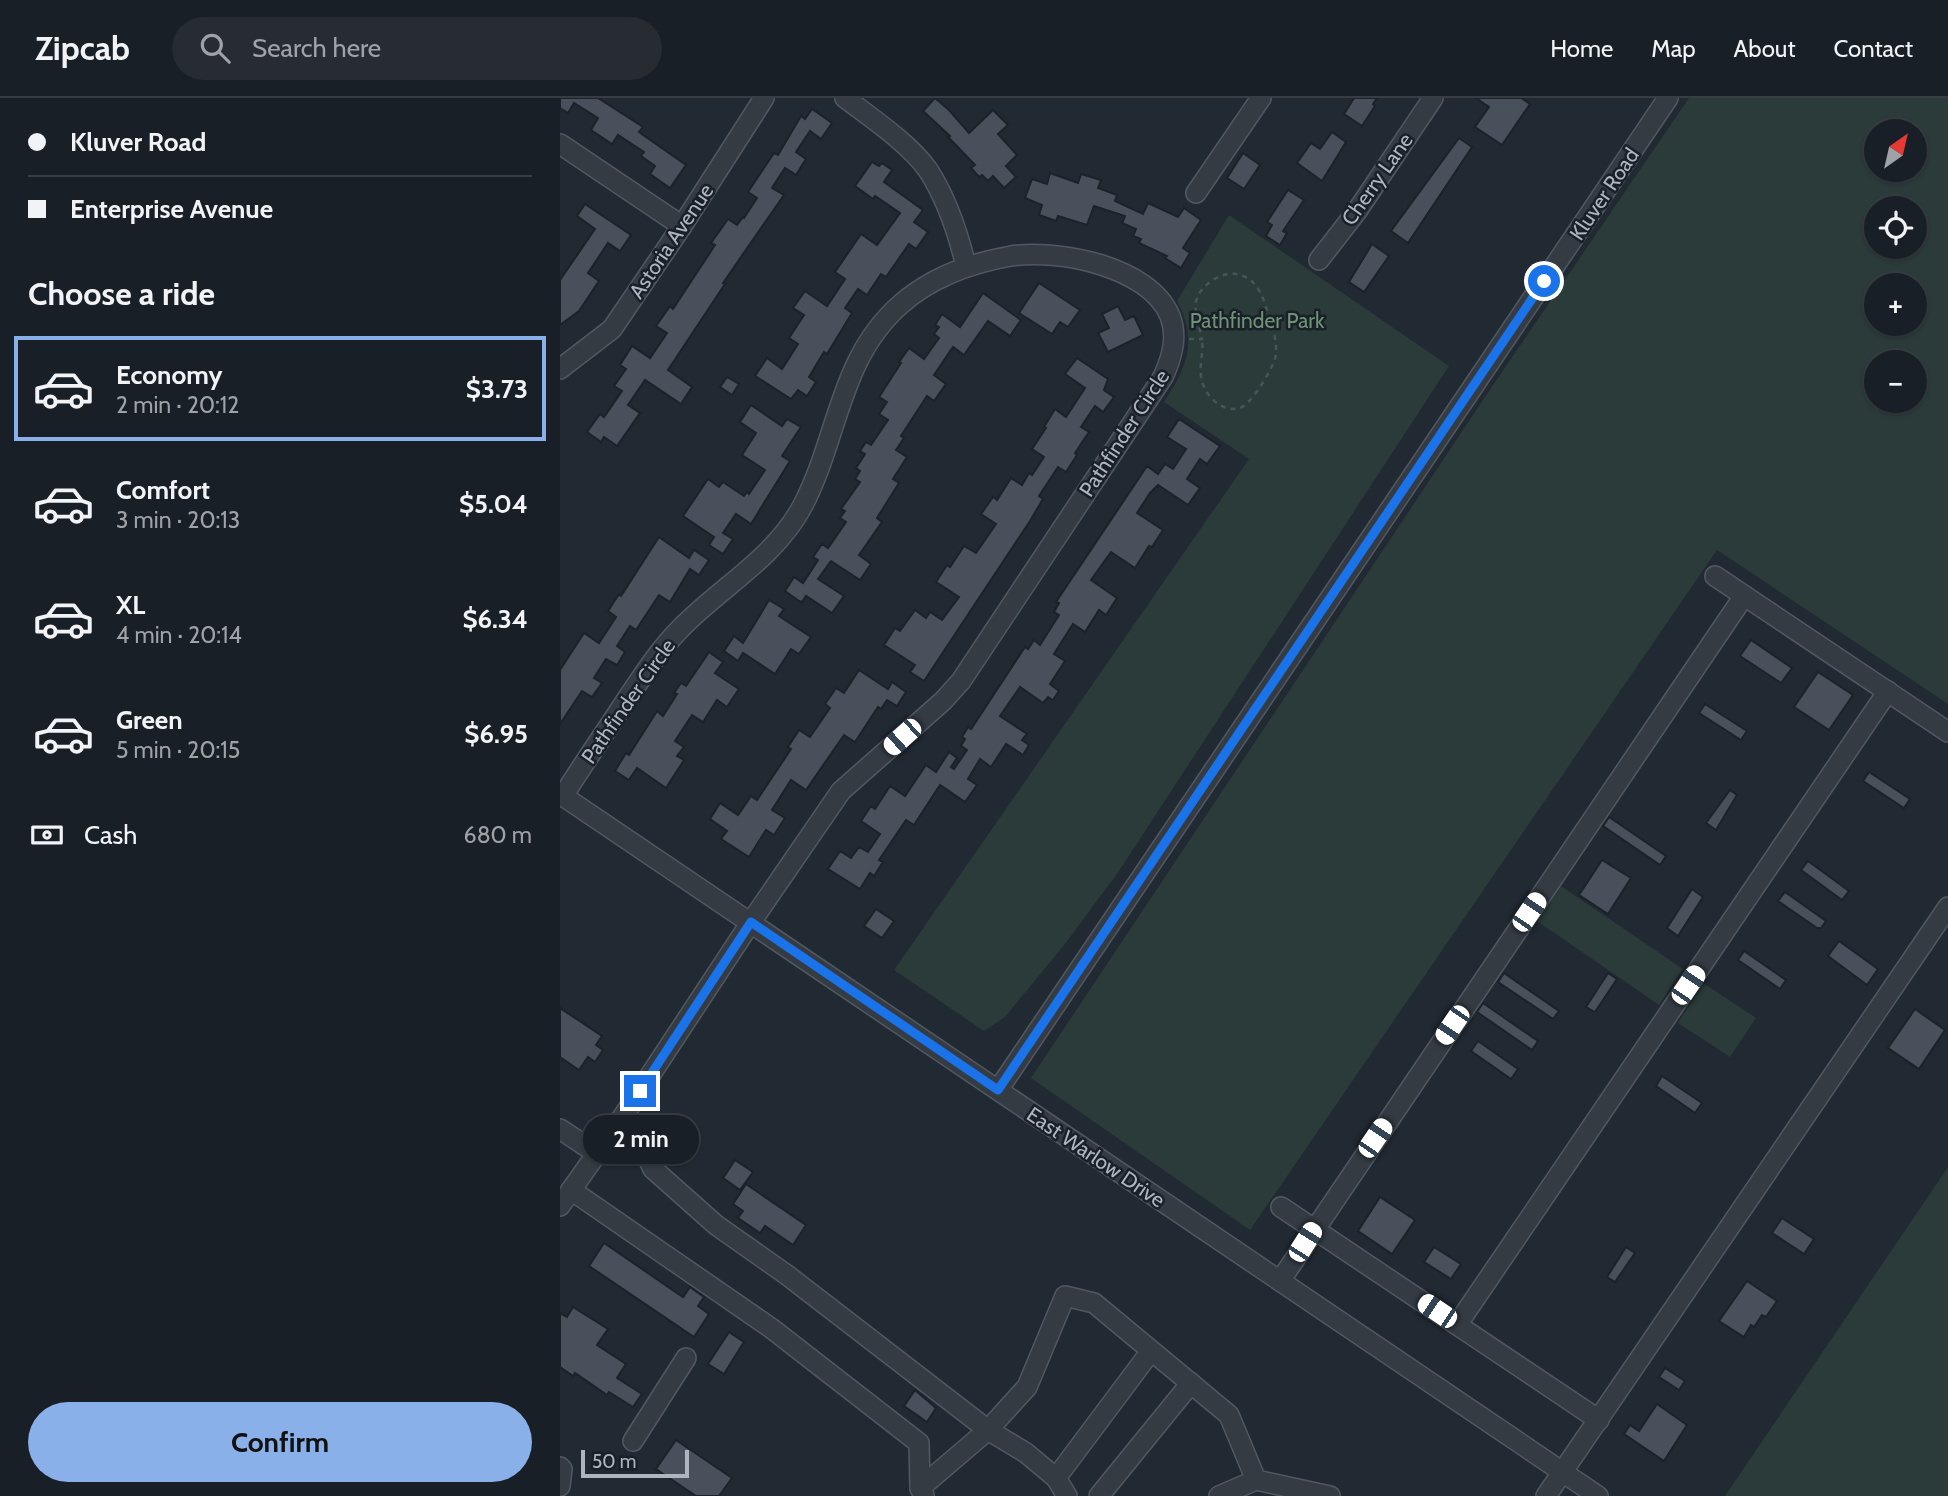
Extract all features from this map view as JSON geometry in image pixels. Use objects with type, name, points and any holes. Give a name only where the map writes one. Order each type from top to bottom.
[{"type":"street","name":"Astoria Avenue","points":[[560,369],[612,329],[764,98]]},
{"type":"street","points":[[845,98],[887,129],[927,169],[956,224],[966,266]]},
{"type":"street","points":[[1196,193],[1261,98]]},
{"type":"street","name":"Cherry Lane","points":[[1319,260],[1357,211],[1433,98]]},
{"type":"street","name":"Kluver Road","points":[[998,1090],[1668,98]]},
{"type":"street","points":[[560,144],[682,226]]},
{"type":"street","name":"Pathfinder Circle","points":[[561,795],[657,655],[682,626],[785,536],[817,477],[849,378],[862,351],[876,330],[901,304],[930,283],[966,266],[1013,256],[1054,254],[1099,264],[1138,282],[1159,298],[1170,317],[1174,336],[1172,356],[1163,377],[961,681],[943,701],[841,791],[626,1112],[565,1198]]},
{"type":"street","points":[[1715,576],[1948,732]]},
{"type":"street","points":[[1280,1281],[1744,596]]},
{"type":"street","points":[[1457,1325],[1888,691]]},
{"type":"street","name":"East Warlow Drive","points":[[561,795],[1598,1496]]},
{"type":"street","points":[[1546,1496],[1948,907]]},
{"type":"street","points":[[626,1112],[653,1169],[716,1225],[788,1275],[988,1430],[1026,1453],[1061,1490],[1151,1351]]},
{"type":"street","points":[[560,1129],[596,1153]]},
{"type":"street","points":[[565,1198],[771,1328],[919,1443],[922,1492]]},
{"type":"street","points":[[1281,1207],[1599,1420]]},
{"type":"street","points":[[922,1492],[988,1430],[1027,1387],[1065,1296],[1094,1303],[1229,1415],[1256,1479]]},
{"type":"street","points":[[633,1441],[686,1358]]},
{"type":"street","points":[[1099,1496],[1191,1383]]},
{"type":"street","points":[[560,1467],[560,1486]]},
{"type":"street","points":[[1219,1496],[1256,1479],[1329,1496]]},
{"type":"path","points":[[1231,273],[1249,278],[1256,285],[1269,317],[1275,357],[1269,373],[1243,406],[1233,409],[1220,405],[1207,392],[1200,369],[1204,349],[1202,339],[1195,303],[1199,293],[1221,275],[1231,273]]},
{"type":"path","points":[[1186,340],[1202,339]]},
{"type":"green space","points":[[1689,98],[1948,98],[1948,704],[1717,550],[1250,1230],[1031,1078],[1489,391]]},
{"type":"green space","name":"Pathfinder Park","points":[[1229,215],[1449,366],[1117,874],[1065,944],[1005,1017],[984,1031],[894,970],[1249,459],[1164,402],[1179,377],[1187,353],[1187,329],[1177,301]]},
{"type":"green space","points":[[1561,886],[1683,969],[1659,1005],[1537,921]]},
{"type":"green space","points":[[1703,983],[1756,1018],[1730,1057],[1678,1023]]},
{"type":"green space","points":[[1948,1167],[1948,1496],[1725,1496]]},
{"type":"building","points":[[560,98],[598,98],[643,127],[639,132],[686,165],[670,188],[650,174],[655,166],[641,156],[644,152],[618,135],[612,144],[591,130],[598,118],[574,103],[568,113],[560,108]]},
{"type":"building","points":[[935,98],[969,133],[993,110],[1008,125],[998,134],[1017,155],[1006,166],[1016,177],[1004,188],[993,176],[988,181],[982,175],[979,177],[971,168],[975,165],[948,137],[950,136],[923,111]]},
{"type":"building","points":[[1354,98],[1377,98],[1362,126],[1344,114]]},
{"type":"building","points":[[1476,98],[1521,98],[1530,104],[1502,145],[1475,127],[1489,107]]},
{"type":"building","points":[[812,109],[832,123],[821,139],[810,131],[796,152],[806,159],[796,175],[785,168],[772,188],[784,195],[723,283],[725,284],[668,370],[692,387],[681,404],[645,380],[628,405],[640,413],[617,446],[604,437],[601,442],[587,432],[600,414],[604,417],[622,391],[614,386],[626,369],[620,365],[632,346],[650,358],[667,333],[656,326],[670,306],[673,309],[715,245],[711,243],[728,219],[737,225],[744,218],[757,198],[748,192],[774,153],[778,155],[801,116],[805,119]]},
{"type":"building","points":[[1332,132],[1346,142],[1322,181],[1297,163],[1311,143],[1320,149]]},
{"type":"building","points":[[1459,138],[1472,147],[1408,243],[1391,231]]},
{"type":"building","points":[[1243,153],[1260,165],[1244,189],[1227,178]]},
{"type":"building","points":[[872,162],[879,166],[882,163],[892,170],[884,182],[923,210],[914,222],[928,232],[916,249],[909,244],[886,277],[881,274],[867,295],[858,289],[845,308],[852,313],[827,354],[824,352],[809,377],[816,382],[807,396],[798,390],[791,399],[755,376],[767,358],[782,369],[798,344],[789,338],[804,315],[793,308],[805,291],[827,306],[845,279],[835,272],[861,234],[877,245],[900,213],[855,186]]},
{"type":"building","points":[[1050,173],[1078,183],[1081,174],[1101,180],[1098,188],[1117,195],[1115,201],[1143,214],[1148,203],[1178,217],[1184,208],[1201,220],[1183,248],[1190,253],[1181,268],[1165,258],[1167,256],[1139,243],[1141,239],[1133,236],[1136,229],[1122,223],[1125,216],[1094,206],[1087,225],[1058,216],[1056,221],[1039,215],[1042,205],[1025,198],[1032,179],[1047,184]]},
{"type":"building","points":[[1288,190],[1304,200],[1283,231],[1287,233],[1280,245],[1266,236],[1272,225],[1267,222]]},
{"type":"building","points":[[585,204],[631,235],[620,251],[608,243],[588,273],[599,281],[579,311],[560,325],[560,280],[595,229],[577,216]]},
{"type":"building","points":[[1372,244],[1389,256],[1364,292],[1349,282]]},
{"type":"building","points":[[1039,283],[1080,310],[1068,327],[1060,322],[1052,334],[1019,313]]},
{"type":"building","points":[[983,293],[1021,320],[1010,336],[988,321],[964,355],[953,347],[934,375],[946,384],[934,401],[927,396],[901,436],[904,438],[896,450],[907,457],[893,479],[899,483],[877,518],[882,522],[859,555],[871,564],[860,580],[831,561],[818,579],[844,596],[832,613],[806,596],[802,602],[799,601],[785,591],[794,577],[803,583],[818,560],[813,557],[822,544],[828,548],[846,522],[840,518],[845,511],[841,509],[860,482],[855,479],[860,471],[856,468],[865,454],[860,451],[866,442],[871,445],[888,420],[879,414],[887,402],[879,397],[901,363],[899,362],[909,348],[924,359],[939,338],[934,334],[939,327],[935,325],[942,314],[960,327]]},
{"type":"building","points":[[1118,306],[1125,320],[1134,316],[1143,335],[1108,352],[1098,333],[1109,328],[1102,314]]},
{"type":"building","points":[[1077,358],[1108,379],[1104,390],[1114,397],[1103,412],[1095,406],[1081,427],[1089,432],[1075,453],[1077,455],[1066,472],[1058,467],[1039,496],[1043,499],[1030,521],[924,681],[910,672],[915,665],[884,645],[895,628],[900,631],[915,610],[926,618],[930,612],[942,620],[959,597],[936,582],[964,546],[976,553],[996,524],[981,514],[993,497],[997,500],[1011,478],[1022,485],[1044,457],[1032,449],[1046,428],[1044,427],[1055,409],[1066,417],[1085,388],[1065,374]]},
{"type":"building","points":[[727,377],[739,384],[732,395],[720,387]]},
{"type":"building","points":[[751,405],[782,426],[787,419],[801,427],[782,456],[790,461],[751,524],[736,514],[723,533],[733,539],[723,554],[709,545],[714,537],[683,516],[708,479],[719,487],[723,482],[744,496],[747,492],[749,494],[765,470],[742,455],[756,433],[740,422]]},
{"type":"building","points":[[1179,419],[1220,446],[1207,464],[1200,459],[1187,479],[1200,488],[1188,505],[1158,485],[1150,493],[1137,513],[1163,530],[1135,568],[1111,552],[1091,580],[1117,598],[1106,615],[1099,610],[1085,632],[1073,624],[1054,654],[1065,661],[1050,684],[1059,691],[1053,700],[1048,697],[1043,703],[1020,687],[1000,716],[1027,734],[1022,740],[1029,745],[1023,755],[1006,744],[991,767],[980,759],[968,779],[977,785],[965,802],[940,785],[914,825],[906,820],[879,860],[883,862],[874,876],[870,873],[860,889],[828,869],[840,851],[851,858],[859,847],[868,852],[880,834],[861,821],[871,806],[875,809],[890,786],[905,796],[926,765],[936,772],[949,752],[957,758],[951,767],[954,769],[967,750],[961,746],[965,739],[962,737],[968,727],[971,729],[1025,647],[1028,649],[1034,640],[1040,645],[1059,615],[1054,612],[1059,603],[1056,602],[1147,466],[1158,474],[1165,464],[1173,469],[1186,449],[1167,437]]},
{"type":"building","points":[[659,537],[689,558],[694,550],[709,560],[699,575],[690,569],[670,602],[659,595],[636,630],[630,626],[617,646],[625,652],[617,665],[606,659],[594,678],[602,683],[592,697],[582,691],[560,724],[560,670],[584,633],[599,643],[616,617],[608,611],[619,594],[621,596]]},
{"type":"building","points":[[769,600],[784,609],[779,616],[811,637],[799,654],[791,649],[775,674],[743,653],[738,661],[724,651],[734,636],[743,643]]},
{"type":"building","points":[[1751,640],[1792,668],[1781,683],[1740,656]]},
{"type":"building","points":[[709,652],[723,662],[715,673],[739,689],[727,707],[717,700],[703,722],[692,715],[675,741],[684,747],[677,756],[684,760],[666,788],[637,768],[629,780],[615,771],[626,753],[629,755],[657,711],[663,716],[681,683],[686,686]]},
{"type":"building","points":[[859,670],[888,689],[892,682],[906,692],[897,706],[887,700],[881,709],[878,707],[855,742],[844,735],[806,790],[791,780],[772,810],[785,818],[774,835],[766,830],[749,857],[721,839],[727,831],[710,819],[720,803],[738,815],[751,796],[757,800],[791,749],[788,747],[799,730],[810,737],[830,708],[825,704],[836,688],[844,693]]},
{"type":"building","points":[[1818,672],[1853,695],[1829,730],[1794,707]]},
{"type":"building","points":[[1705,704],[1747,731],[1741,740],[1699,713]]},
{"type":"building","points":[[1869,772],[1910,799],[1904,808],[1863,781]]},
{"type":"building","points":[[1730,790],[1737,795],[1716,830],[1706,823]]},
{"type":"building","points":[[1609,817],[1666,856],[1660,865],[1603,826]]},
{"type":"building","points":[[1602,860],[1631,878],[1608,914],[1579,895]]},
{"type":"building","points":[[1808,861],[1849,891],[1842,900],[1801,870]]},
{"type":"building","points":[[1692,889],[1703,897],[1678,936],[1667,928]]},
{"type":"building","points":[[1785,892],[1826,921],[1821,928],[1817,928],[1778,901]]},
{"type":"building","points":[[876,909],[894,921],[882,938],[864,926]]},
{"type":"building","points":[[1839,941],[1878,969],[1867,985],[1828,956]]},
{"type":"building","points":[[1744,951],[1786,980],[1780,989],[1738,960]]},
{"type":"building","points":[[1504,973],[1559,1011],[1553,1019],[1498,982]]},
{"type":"building","points":[[1608,973],[1617,979],[1595,1012],[1586,1007]]},
{"type":"building","points":[[1483,1003],[1538,1041],[1532,1050],[1477,1012]]},
{"type":"building","points":[[560,1008],[602,1036],[596,1045],[603,1050],[595,1062],[588,1057],[579,1070],[560,1057]]},
{"type":"building","points":[[1915,1009],[1945,1030],[1919,1069],[1888,1048]]},
{"type":"building","points":[[1478,1041],[1518,1069],[1511,1079],[1471,1051]]},
{"type":"building","points":[[1662,1076],[1702,1103],[1695,1113],[1656,1086]]},
{"type":"building","points":[[735,1160],[753,1172],[740,1190],[723,1178]]},
{"type":"building","points":[[746,1184],[806,1225],[793,1245],[765,1226],[760,1233],[738,1218],[743,1211],[733,1204]]},
{"type":"building","points":[[1380,1197],[1415,1220],[1392,1254],[1358,1231]]},
{"type":"building","points":[[1782,1218],[1814,1239],[1804,1254],[1772,1233]]},
{"type":"building","points":[[604,1243],[683,1297],[690,1287],[704,1297],[698,1306],[709,1314],[694,1337],[589,1266]]},
{"type":"building","points":[[1434,1247],[1461,1264],[1451,1279],[1424,1262]]},
{"type":"building","points":[[1626,1247],[1635,1253],[1615,1282],[1607,1277]]},
{"type":"building","points":[[1747,1281],[1777,1301],[1766,1317],[1762,1315],[1754,1327],[1751,1325],[1744,1337],[1719,1321]]},
{"type":"building","points":[[573,1307],[608,1329],[597,1345],[626,1364],[617,1378],[642,1394],[633,1407],[560,1367],[560,1313],[567,1317]]},
{"type":"building","points":[[729,1332],[744,1342],[724,1374],[708,1364]]},
{"type":"building","points":[[1665,1368],[1685,1381],[1679,1390],[1659,1377]]},
{"type":"building","points":[[915,1390],[936,1408],[927,1422],[904,1406]]},
{"type":"building","points":[[1657,1404],[1687,1425],[1664,1461],[1624,1434],[1630,1425],[1639,1431]]},
{"type":"building","points":[[676,1440],[732,1478],[719,1496],[696,1496],[656,1469]]},
{"type":"route","points":[[640,1091],[751,922],[998,1090],[1544,281]]}]
